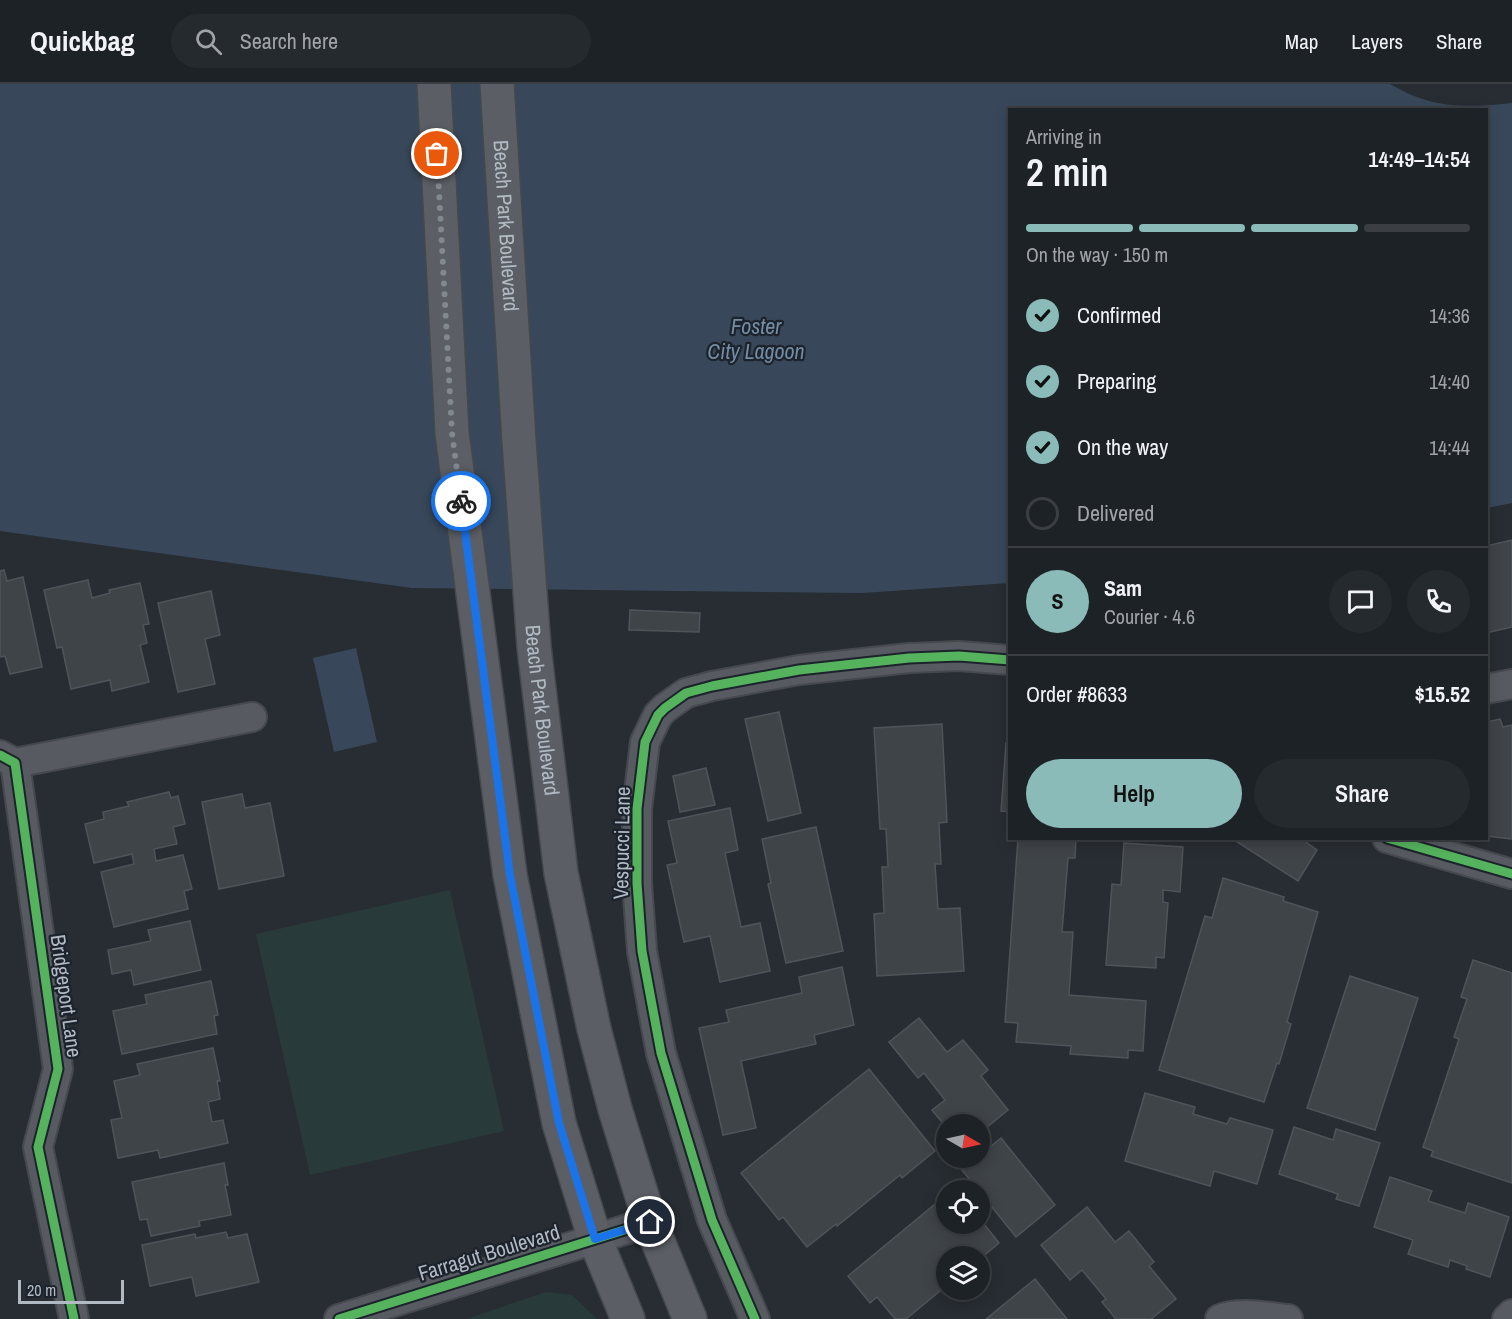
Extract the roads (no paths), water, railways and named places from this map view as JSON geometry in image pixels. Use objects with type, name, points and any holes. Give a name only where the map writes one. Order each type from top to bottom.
[{"type":"main road","points":[[434,84],[452,433],[510,875],[559,1123],[595,1239],[628,1319]]},
{"type":"main road","name":"Beach Park Boulevard","points":[[496,84],[534,647],[561,873],[594,1029],[650,1222],[690,1319]]},
{"type":"street","name":"Vespucci Lane","points":[[755,1319],[712,1220],[661,1053],[642,951],[637,883],[637,809],[645,742],[658,715],[665,708],[686,693],[712,686],[799,670],[909,658],[959,656],[1008,660]]},
{"type":"street","points":[[1488,689],[1512,684]]},
{"type":"street","name":"Bridgeport Lane","points":[[74,1319],[38,1147],[58,1069],[7,759],[252,717]]},
{"type":"street","points":[[1394,840],[1512,874]]},
{"type":"street","name":"Farragut Boulevard","points":[[339,1319],[650,1222]]},
{"type":"street","points":[[1507,1319],[1512,1314]]},
{"type":"street","points":[[1220,1319],[1248,1316],[1288,1319]]},
{"type":"water","name":"Foster City Lagoon","points":[[0,84],[1390,84],[1420,98],[1449,105],[1479,106],[1512,103],[1512,503],[1488,508],[1488,108],[1008,108],[1008,583],[862,593],[412,588],[0,531]]},
{"type":"water","points":[[356,648],[377,742],[334,752],[313,658]]}]
